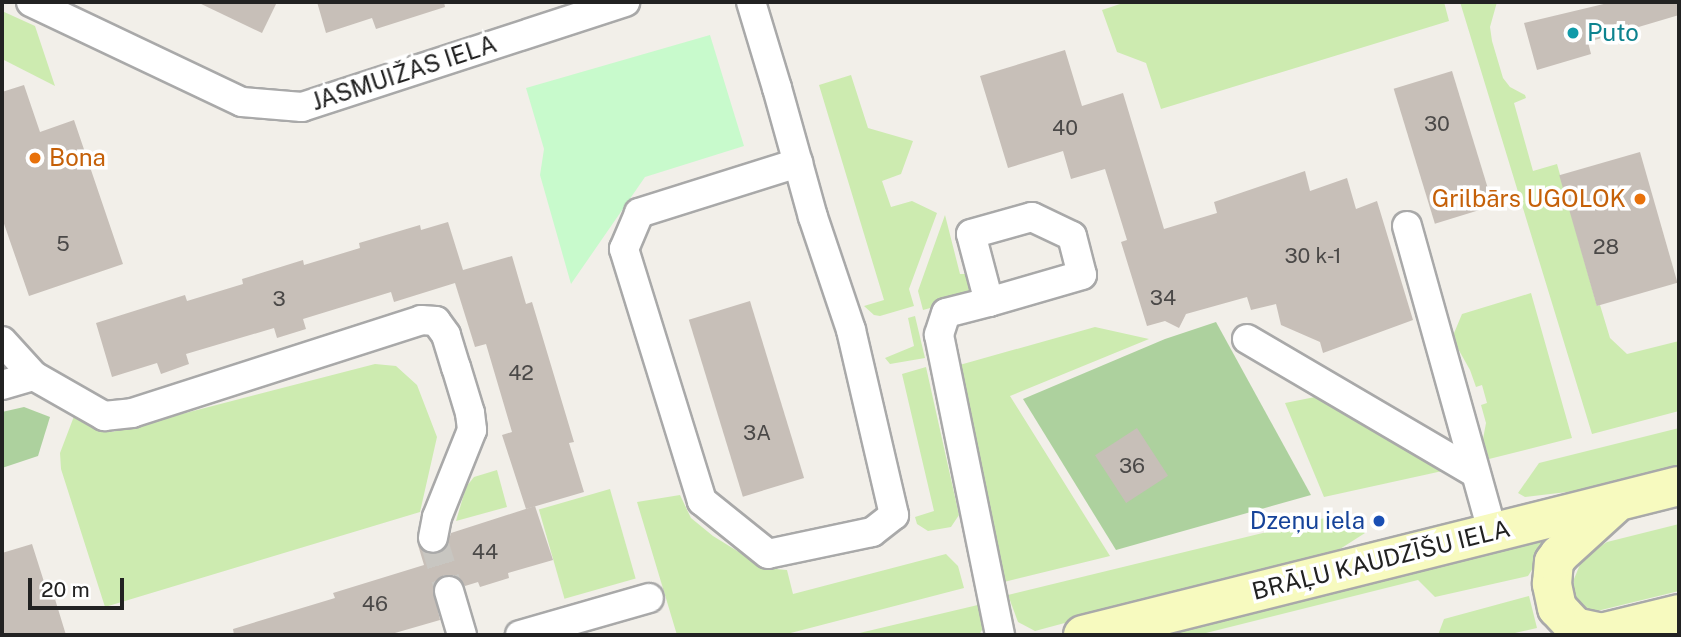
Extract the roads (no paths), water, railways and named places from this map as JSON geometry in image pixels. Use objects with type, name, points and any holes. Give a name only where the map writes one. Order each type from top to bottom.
[{"type":"street","name":"JASMUIŽAS IELA","points":[[31,2],[242,102],[302,107],[625,2]]},
{"type":"street","points":[[751,2],[851,330],[894,514],[872,532],[768,554],[702,500],[624,249],[639,213],[798,163]]},
{"type":"street","points":[[1407,226],[1492,531]]},
{"type":"street","points":[[989,302],[946,313],[939,335],[1000,635]]},
{"type":"street","points":[[2,341],[34,376],[104,416],[132,413],[421,320],[436,321],[446,335],[470,413],[472,430],[437,517],[433,538]]},
{"type":"street","points":[[1247,339],[1474,472]]},
{"type":"street","points":[[2,385],[34,376]]},
{"type":"street","name":"BRĀĻU KAUDZĪŠU IELA","points":[[1083,635],[1679,486]]},
{"type":"street","points":[[1618,502],[1559,555],[1555,562],[1552,583],[1557,608],[1575,627],[1598,634],[1679,614]]},
{"type":"street","points":[[449,591],[462,635]]},
{"type":"street","points":[[520,635],[649,598]]},
{"type":"tunnel","points":[[433,538],[449,591]]},
{"type":"place","name":"Puto","points":[[1573,33]]},
{"type":"place","name":"Bona","points":[[35,158]]},
{"type":"place","name":"Grilbārs UGOLOK","points":[[1640,199]]},
{"type":"place","name":"Dzeņu iela","points":[[1379,521]]}]
